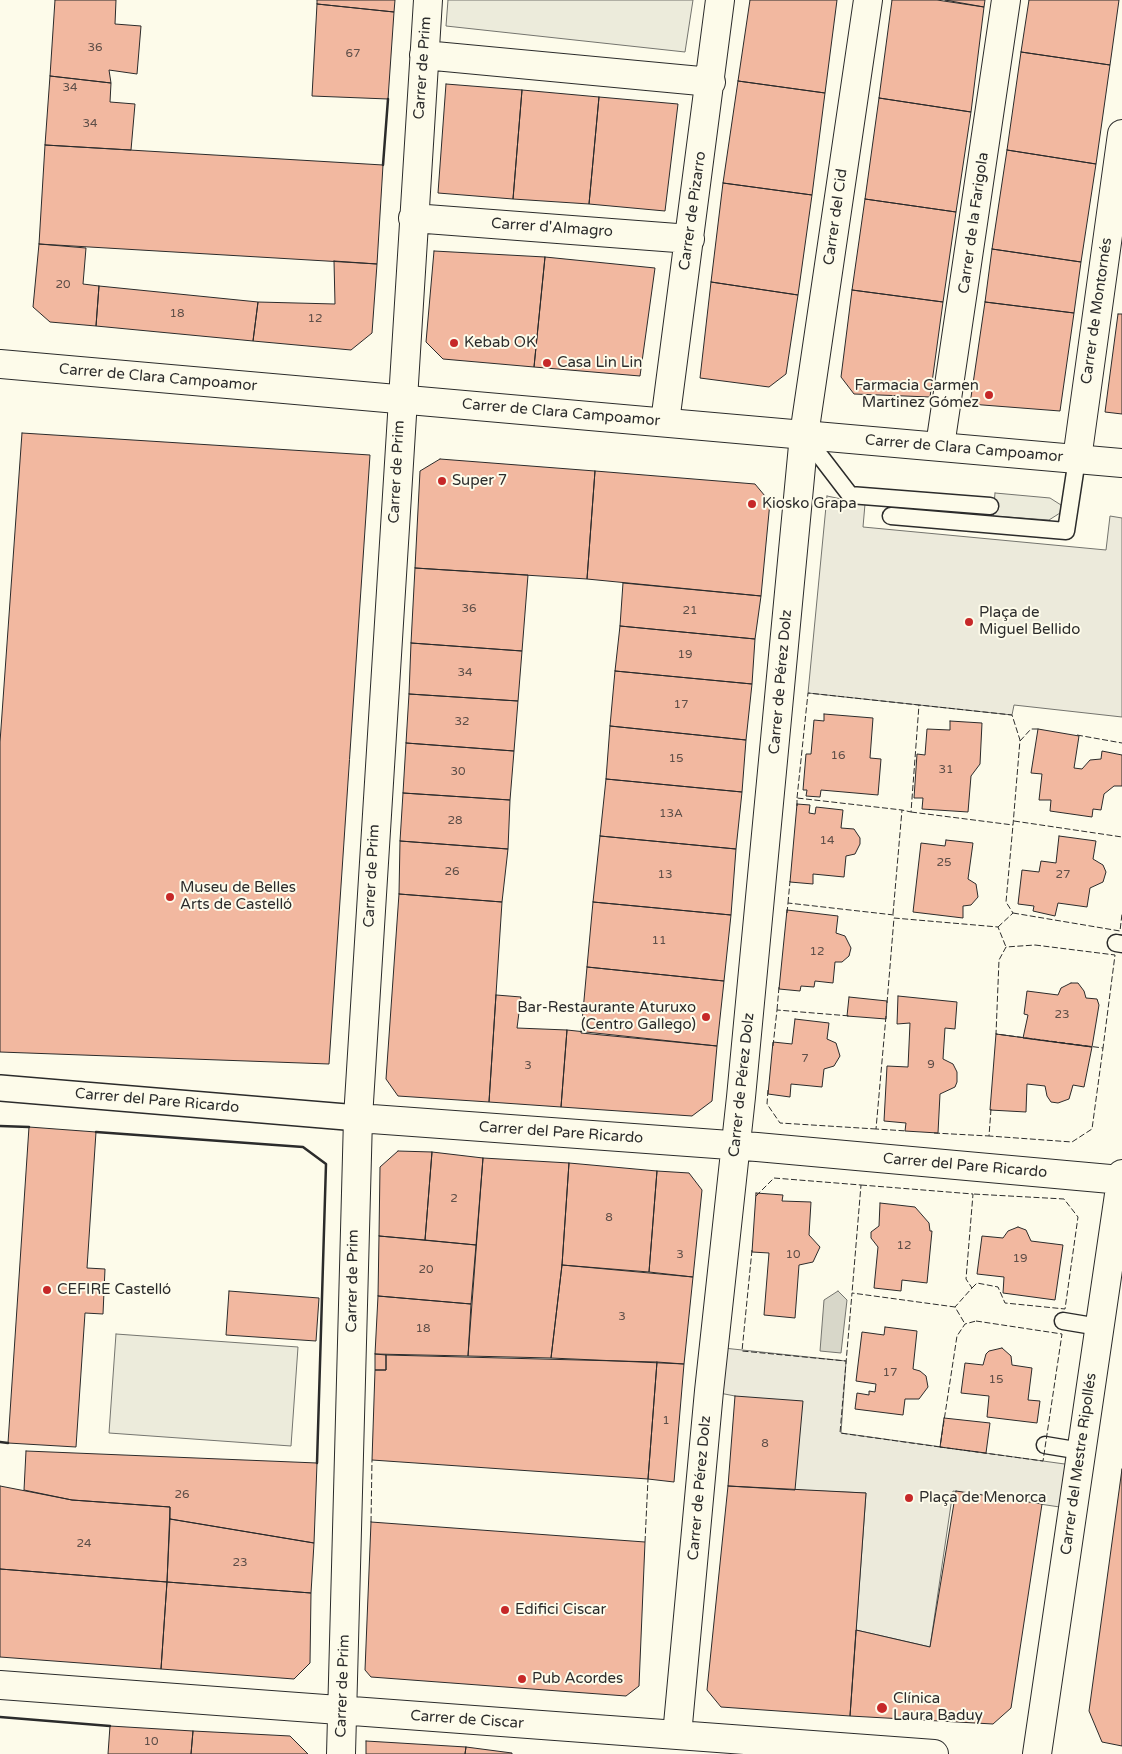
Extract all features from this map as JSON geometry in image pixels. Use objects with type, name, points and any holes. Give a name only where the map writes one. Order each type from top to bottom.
[{"type":"street","name":"Carrer de Prim","points":[[341,1754],[358,1118],[401,399],[428,0]]},
{"type":"street","name":"Carrer de Pizarro","points":[[665,422],[720,0]]},
{"type":"street","name":"Carrer del Cid","points":[[804,435],[868,0]]},
{"type":"street","name":"Carrer de la Farigola","points":[[940,446],[1006,0]]},
{"type":"street","points":[[424,55],[710,82]]},
{"type":"street","name":"Carrer de Montornés","points":[[1076,459],[1122,134]]},
{"type":"street","name":"Carrer d'Almagro","points":[[413,218],[690,238]]},
{"type":"street","name":"Carrer de Clara Campoamor","points":[[0,364],[1122,463]]},
{"type":"street","name":"Carrer de Pérez Dolz","points":[[677,1735],[709,1391],[736,1146],[804,435]]},
{"type":"street","name":"Carrer del Pare Ricardo","points":[[0,1088],[1122,1178]]},
{"type":"street","name":"Carrer del Mestre Ripollés","points":[[1037,1754],[1122,1178]]},
{"type":"street","name":"Carrer de Ciscar","points":[[0,1685],[934,1754]]},
{"type":"lane","points":[[804,435],[850,495],[990,506]]},
{"type":"lane","points":[[891,516],[1066,531],[1076,459]]},
{"type":"lane","points":[[1063,1321],[1099,1327]]},
{"type":"lane","points":[[1045,1445],[1081,1451]]},
{"type":"shaded area","points":[[448,0],[693,0],[685,52],[446,26]]},
{"type":"shaded area","points":[[995,493],[1050,498],[1061,505],[1060,513],[1049,520],[993,516]]},
{"type":"shaded area","name":"Plaça de Miguel Bellido","points":[[827,496],[865,504],[863,527],[1106,550],[1110,516],[1122,518],[1122,717],[1014,705],[1012,715],[808,693]]},
{"type":"shaded area","points":[[838,1291],[847,1300],[841,1353],[820,1351],[824,1300]]},
{"type":"shaded area","points":[[116,1334],[298,1347],[291,1446],[109,1433]]},
{"type":"shaded area","name":"Plaça de Menorca","points":[[714,1347],[846,1361],[841,1433],[1079,1466],[1073,1509],[953,1491],[930,1647],[856,1630],[866,1493],[795,1490],[735,1396],[709,1391]]},
{"type":"building","points":[[55,0],[116,0],[115,24],[141,26],[137,74],[109,70],[111,83],[50,76]]},
{"type":"building","points":[[317,0],[395,0],[394,12],[317,4]]},
{"type":"building","points":[[750,0],[837,0],[825,93],[738,81]]},
{"type":"building","points":[[892,0],[937,0],[984,7],[971,112],[879,98]]},
{"type":"building","points":[[945,0],[985,0],[984,7]]},
{"type":"building","points":[[1029,0],[1119,0],[1110,65],[1021,52]]},
{"type":"building","points":[[317,4],[394,12],[388,99],[312,96]]},
{"type":"building","points":[[1021,52],[1110,65],[1096,164],[1007,150]]},
{"type":"building","points":[[50,76],[111,83],[110,102],[135,104],[131,150],[45,145]]},
{"type":"building","points":[[738,81],[825,93],[812,195],[723,183]]},
{"type":"building","points":[[446,84],[522,90],[513,199],[438,193]]},
{"type":"building","points":[[522,90],[599,97],[589,204],[513,199]]},
{"type":"building","points":[[599,97],[678,104],[665,211],[589,204]]},
{"type":"building","points":[[879,98],[971,112],[956,212],[865,199]]},
{"type":"building","points":[[45,145],[383,165],[377,264],[39,244]]},
{"type":"building","points":[[1007,150],[1096,164],[1081,262],[992,249]]},
{"type":"building","points":[[723,183],[812,195],[798,295],[711,282]]},
{"type":"building","points":[[865,199],[956,212],[943,302],[852,290]]},
{"type":"building","points":[[39,244],[86,248],[83,284],[99,286],[96,326],[50,322],[33,307]]},
{"type":"building","points":[[992,249],[1081,262],[1074,313],[985,302]]},
{"type":"building","points":[[434,251],[545,257],[534,367],[443,359],[426,342]]},
{"type":"building","points":[[545,257],[655,268],[640,376],[534,367]]},
{"type":"building","points":[[334,261],[377,264],[372,333],[351,350],[253,341],[258,302],[335,304]]},
{"type":"building","points":[[711,282],[798,295],[786,374],[769,387],[700,378]]},
{"type":"building","points":[[99,286],[258,302],[253,341],[96,326]]},
{"type":"building","points":[[852,290],[943,302],[930,397],[854,394],[841,377]]},
{"type":"building","points":[[985,302],[1074,313],[1060,411],[970,404]]},
{"type":"building","points":[[1118,314],[1122,314],[1122,414],[1105,412]]},
{"type":"building","name":"Museu de Belles Arts de Castelló","points":[[22,433],[370,455],[329,1064],[0,1052],[0,742]]},
{"type":"building","points":[[440,459],[595,471],[587,579],[415,568],[420,471]]},
{"type":"building","points":[[595,471],[755,484],[770,502],[761,596],[587,579]]},
{"type":"building","points":[[415,568],[528,575],[522,651],[411,643]]},
{"type":"building","points":[[623,583],[761,596],[755,639],[620,626]]},
{"type":"building","points":[[620,626],[755,639],[752,684],[615,671]]},
{"type":"building","points":[[411,643],[522,651],[518,701],[409,694]]},
{"type":"building","points":[[615,671],[752,684],[746,740],[610,726]]},
{"type":"building","points":[[409,694],[518,701],[514,751],[406,743]]},
{"type":"building","points":[[824,714],[873,718],[870,758],[881,759],[878,795],[821,790],[820,797],[806,796],[807,790],[803,790],[806,754],[811,754],[814,720],[824,721]]},
{"type":"building","points":[[950,721],[982,723],[980,764],[971,776],[968,812],[922,809],[923,798],[914,798],[917,754],[925,755],[927,729],[950,730]]},
{"type":"building","points":[[610,726],[746,740],[742,792],[606,779]]},
{"type":"building","points":[[1038,729],[1079,736],[1074,768],[1082,769],[1090,760],[1101,759],[1102,751],[1122,755],[1122,786],[1114,786],[1104,794],[1101,810],[1093,809],[1092,817],[1050,811],[1051,800],[1039,800],[1042,774],[1031,773]]},
{"type":"building","points":[[406,743],[514,751],[510,800],[403,793]]},
{"type":"building","points":[[606,779],[742,792],[736,849],[600,836]]},
{"type":"building","points":[[403,793],[510,800],[508,849],[400,841]]},
{"type":"building","points":[[797,804],[810,805],[809,813],[815,814],[816,807],[843,810],[841,828],[854,829],[860,838],[860,844],[855,854],[846,856],[844,877],[813,874],[813,884],[790,882]]},
{"type":"building","points":[[600,836],[736,849],[731,915],[593,902]]},
{"type":"building","points":[[1059,836],[1096,841],[1093,859],[1103,865],[1106,872],[1103,882],[1090,888],[1087,907],[1058,903],[1055,916],[1033,911],[1034,906],[1018,904],[1022,870],[1039,872],[1041,861],[1056,863]]},
{"type":"building","points":[[946,840],[973,843],[968,879],[976,884],[978,897],[971,905],[963,906],[963,918],[913,912],[921,843],[945,846]]},
{"type":"building","points":[[400,841],[508,849],[502,902],[399,894]]},
{"type":"building","points":[[399,894],[502,902],[489,1102],[398,1096],[386,1079]]},
{"type":"building","points":[[593,902],[731,915],[724,981],[587,967]]},
{"type":"building","points":[[787,910],[838,916],[836,933],[845,936],[851,948],[849,956],[842,962],[835,962],[833,983],[815,981],[814,987],[801,986],[800,991],[779,989]]},
{"type":"building","points":[[587,967],[724,981],[717,1046],[581,1033]]},
{"type":"building","points":[[1071,983],[1078,983],[1084,991],[1086,998],[1097,999],[1099,1005],[1092,1047],[1023,1038],[1028,1015],[1024,1014],[1027,991],[1058,995],[1061,988]]},
{"type":"building","points":[[496,995],[521,997],[517,1028],[567,1030],[561,1107],[489,1102]]},
{"type":"building","points":[[898,996],[957,1002],[955,1029],[945,1028],[943,1059],[953,1064],[957,1072],[957,1082],[955,1087],[940,1094],[938,1133],[905,1131],[906,1123],[884,1121],[887,1066],[908,1067],[910,1023],[897,1024]]},
{"type":"building","points":[[849,997],[887,1001],[886,1019],[847,1016]]},
{"type":"building","points":[[795,1019],[829,1023],[827,1039],[836,1043],[840,1056],[834,1066],[824,1069],[822,1087],[791,1084],[790,1097],[768,1094],[773,1042],[792,1044]]},
{"type":"building","points":[[567,1030],[717,1046],[712,1101],[692,1116],[561,1107]]},
{"type":"building","points":[[996,1034],[1092,1047],[1084,1087],[1073,1085],[1069,1099],[1058,1103],[1051,1102],[1047,1096],[1045,1086],[1027,1084],[1026,1112],[990,1110]]},
{"type":"building","points":[[29,1127],[96,1132],[87,1268],[105,1269],[103,1314],[85,1313],[76,1447],[8,1443]]},
{"type":"building","points":[[398,1151],[432,1152],[425,1240],[379,1236],[380,1167]]},
{"type":"building","points":[[432,1152],[483,1158],[476,1245],[425,1240]]},
{"type":"building","points":[[483,1158],[569,1163],[562,1265],[551,1358],[468,1356]]},
{"type":"building","points":[[569,1163],[657,1171],[649,1272],[562,1265]]},
{"type":"building","points":[[657,1171],[689,1173],[702,1190],[693,1277],[649,1272]]},
{"type":"building","points":[[756,1193],[783,1195],[782,1201],[811,1202],[809,1235],[820,1247],[813,1262],[799,1265],[795,1318],[764,1315],[769,1253],[752,1252]]},
{"type":"building","points":[[880,1203],[915,1207],[929,1223],[930,1231],[932,1231],[927,1283],[902,1280],[901,1291],[874,1288],[878,1247],[871,1238],[871,1232],[879,1226]]},
{"type":"building","points":[[1018,1227],[1026,1230],[1031,1241],[1063,1245],[1055,1300],[1003,1293],[1004,1277],[977,1274],[982,1236],[1003,1238],[1008,1231]]},
{"type":"building","points":[[379,1236],[476,1245],[471,1304],[378,1296]]},
{"type":"building","points":[[562,1265],[693,1277],[684,1364],[551,1358]]},
{"type":"building","points":[[229,1291],[319,1298],[316,1341],[226,1335]]},
{"type":"building","points":[[378,1296],[471,1304],[468,1356],[375,1354]]},
{"type":"building","points":[[885,1327],[917,1331],[913,1369],[920,1371],[926,1376],[928,1387],[919,1399],[905,1399],[903,1415],[855,1409],[857,1393],[869,1395],[869,1391],[875,1392],[876,1384],[856,1381],[862,1332],[884,1335]]},
{"type":"building","points":[[1002,1348],[1011,1356],[1012,1365],[1032,1368],[1028,1400],[1040,1401],[1037,1423],[987,1417],[989,1396],[961,1393],[965,1363],[983,1365],[986,1354],[989,1351]]},
{"type":"building","points":[[375,1354],[386,1355],[386,1370],[375,1370]]},
{"type":"building","points":[[386,1355],[657,1362],[648,1479],[372,1460],[375,1370],[386,1370]]},
{"type":"building","points":[[657,1362],[684,1364],[674,1482],[648,1479]]},
{"type":"building","points":[[735,1396],[803,1401],[795,1490],[728,1486]]},
{"type":"building","points":[[944,1418],[990,1423],[986,1453],[940,1447]]},
{"type":"building","points":[[26,1451],[317,1463],[314,1543],[170,1519],[170,1507],[72,1500],[24,1490]]},
{"type":"building","points":[[1122,1469],[1122,1746],[1102,1742],[1089,1711]]},
{"type":"building","points":[[0,1486],[72,1500],[170,1507],[167,1582],[0,1569]]},
{"type":"building","points":[[728,1486],[866,1493],[850,1716],[721,1707],[707,1690]]},
{"type":"building","points":[[956,1491],[1042,1504],[1011,1708],[993,1724],[850,1716],[856,1630],[930,1647]]},
{"type":"building","points":[[170,1519],[314,1543],[311,1593],[167,1582]]},
{"type":"building","name":"Edifici Ciscar","points":[[371,1522],[645,1542],[639,1686],[626,1696],[371,1677],[365,1670]]},
{"type":"building","points":[[0,1569],[167,1582],[161,1669],[0,1657]]},
{"type":"building","points":[[167,1582],[311,1593],[310,1663],[294,1679],[161,1669]]},
{"type":"building","points":[[110,1726],[193,1731],[191,1754],[108,1754]]},
{"type":"building","points":[[193,1731],[290,1736],[308,1754],[191,1754]]},
{"type":"building","points":[[366,1741],[466,1747],[465,1754],[366,1754]]},
{"type":"building","points":[[466,1747],[512,1753],[512,1754],[465,1754]]},
{"type":"fence","points":[[797,798],[808,693],[919,705],[911,812],[902,810]]},
{"type":"fence","points":[[911,812],[1013,825],[1020,740],[1012,715],[919,705]]},
{"type":"fence","points":[[1020,741],[1031,729],[1040,729]]},
{"type":"fence","points":[[1077,735],[1122,743]]},
{"type":"fence","points":[[797,806],[797,798],[902,810],[893,914]]},
{"type":"fence","points":[[1014,821],[1122,837]]},
{"type":"fence","points":[[998,927],[1013,913],[1006,902],[1013,825]]},
{"type":"fence","points":[[788,903],[790,881]]},
{"type":"fence","points":[[787,913],[788,903],[894,915]]},
{"type":"fence","points":[[1013,913],[1120,931],[1122,914]]},
{"type":"fence","points":[[887,1003],[894,918],[998,927],[1006,947]]},
{"type":"fence","points":[[1035,945],[1115,955],[1103,1048],[996,1034],[999,960],[1006,947],[1035,945]]},
{"type":"fence","points":[[777,1010],[779,987]]},
{"type":"fence","points":[[773,1046],[777,1010],[850,1016]]},
{"type":"fence","points":[[886,1016],[876,1129],[907,1131]]},
{"type":"fence","points":[[991,1109],[989,1136],[1072,1142],[1092,1129],[1103,1048]]},
{"type":"fence","points":[[768,1090],[767,1104],[780,1123],[876,1129]]},
{"type":"fence","points":[[934,1133],[989,1136]]},
{"type":"fence","points":[[756,1196],[774,1178],[861,1185],[852,1293]]},
{"type":"fence","points":[[861,1185],[973,1194],[966,1279],[972,1288],[955,1307]]},
{"type":"fence","points":[[972,1288],[977,1283],[998,1287],[1005,1303],[1065,1309],[1078,1217],[1064,1199],[973,1194]]},
{"type":"fence","points":[[752,1250],[742,1351],[846,1361]]},
{"type":"fence","points":[[940,1447],[840,1433],[852,1293],[955,1307],[965,1324]]},
{"type":"fence","points":[[976,1321],[1062,1334],[1043,1461],[940,1447],[957,1336],[965,1324],[976,1321]]},
{"type":"fence","points":[[371,1522],[372,1460]]},
{"type":"fence","points":[[645,1542],[648,1479]]},
{"type":"wall","points":[[383,165],[388,99]]},
{"type":"wall","points":[[0,1126],[29,1127]]},
{"type":"wall","points":[[96,1132],[303,1147],[326,1164],[317,1463]]},
{"type":"wall","points":[[0,1442],[8,1443]]},
{"type":"wall","points":[[0,1717],[110,1726]]},
{"type":"place","name":"Kebab OK","points":[[454,343]]},
{"type":"place","name":"Casa Lin Lin","points":[[547,363]]},
{"type":"place","name":"Farmacia Carmen Martinez Gómez","points":[[989,395]]},
{"type":"place","name":"Super 7","points":[[442,481]]},
{"type":"place","name":"Kiosko Grapa","points":[[752,504]]},
{"type":"place","name":"Plaça de Miguel Bellido","points":[[969,622]]},
{"type":"place","name":"Museu de Belles Arts de Castelló","points":[[170,897]]},
{"type":"place","name":"Bar-Restaurante Aturuxo (Centro Gallego)","points":[[706,1017]]},
{"type":"place","name":"CEFIRE Castelló","points":[[47,1290]]},
{"type":"place","name":"Plaça de Menorca","points":[[909,1498]]},
{"type":"place","name":"Edifici Ciscar","points":[[505,1610]]},
{"type":"place","name":"Pub Acordes","points":[[522,1679]]},
{"type":"place","name":"Clínica Laura Baduy","points":[[882,1708]]}]
